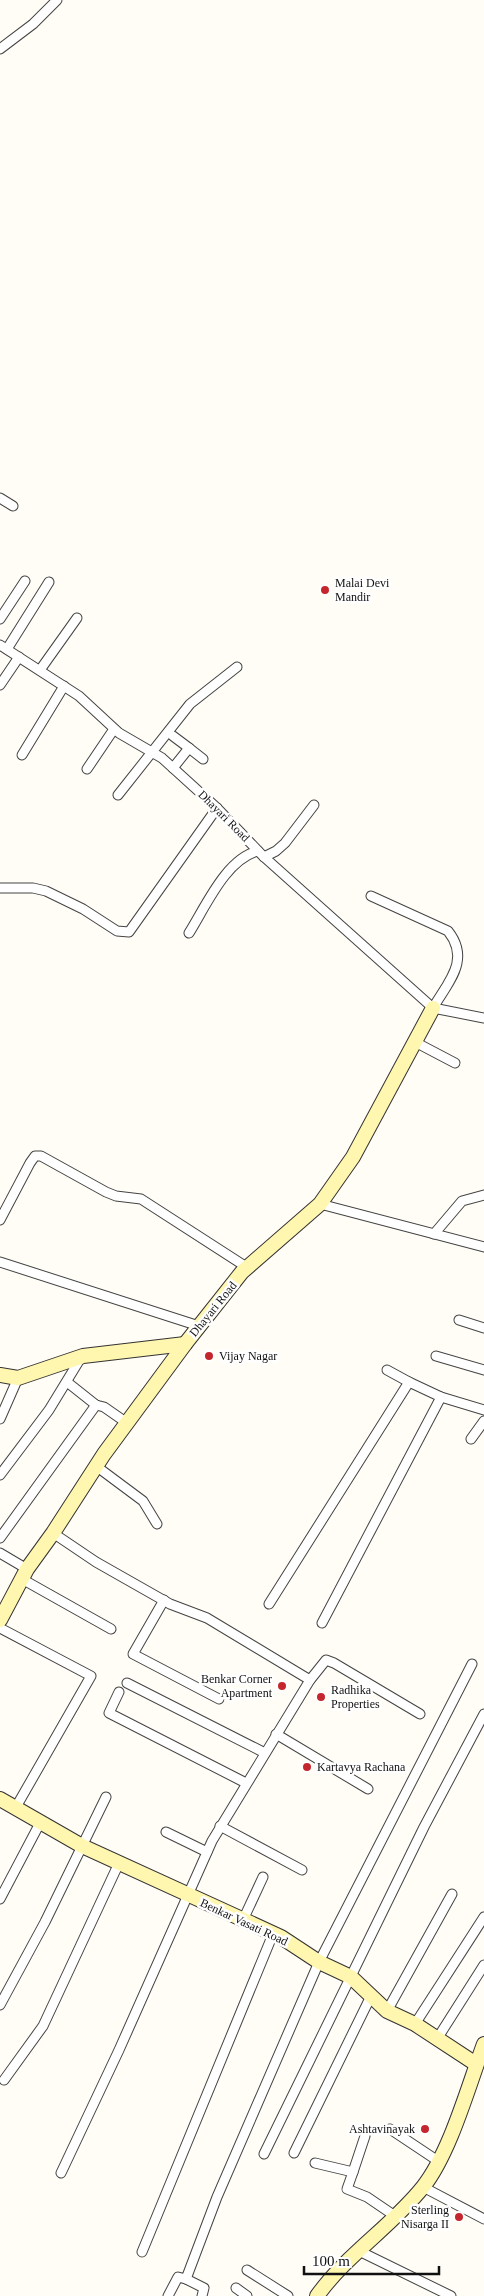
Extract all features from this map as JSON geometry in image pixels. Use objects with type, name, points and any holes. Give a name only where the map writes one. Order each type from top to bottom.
[{"type":"street","points":[[0,49],[33,24],[57,0]]},
{"type":"street","points":[[0,498],[13,506]]},
{"type":"street","points":[[0,619],[25,581]]},
{"type":"street","points":[[4,647],[49,582]]},
{"type":"street","points":[[40,670],[77,618]]},
{"type":"street","name":"Dhayari Road","points":[[0,1620],[24,1574],[53,1534],[96,1466],[185,1344],[248,1268],[320,1204],[353,1157],[433,1008],[261,854],[217,808],[173,768],[152,752],[114,729],[79,696],[4,647]]},
{"type":"street","points":[[0,685],[19,657]]},
{"type":"street","points":[[118,795],[190,704],[237,667]]},
{"type":"street","points":[[22,755],[64,686]]},
{"type":"street","points":[[87,768],[114,729]]},
{"type":"street","points":[[173,736],[204,759]]},
{"type":"street","points":[[173,768],[189,748]]},
{"type":"street","points":[[189,933],[229,870],[248,854],[276,851],[285,843],[314,805]]},
{"type":"street","points":[[0,888],[33,888],[46,891],[83,909],[117,931],[129,932],[217,808]]},
{"type":"street","points":[[371,896],[448,931],[456,941],[459,951],[458,965],[433,1008],[484,1018]]},
{"type":"street","points":[[415,1042],[456,1063]]},
{"type":"street","points":[[0,1220],[30,1163],[36,1156],[41,1156],[106,1192],[116,1196],[141,1199],[248,1268]]},
{"type":"street","points":[[434,1234],[462,1200],[484,1195]]},
{"type":"street","points":[[320,1204],[484,1246]]},
{"type":"street","points":[[0,1262],[199,1326]]},
{"type":"street","points":[[459,1320],[484,1328]]},
{"type":"street","points":[[0,1375],[18,1378],[82,1356],[185,1344]]},
{"type":"street","points":[[0,1475],[49,1410],[82,1356]]},
{"type":"street","points":[[436,1356],[484,1370]]},
{"type":"street","points":[[387,1370],[441,1397],[484,1410]]},
{"type":"street","points":[[0,1418],[18,1378]]},
{"type":"street","points":[[67,1382],[96,1405],[104,1407],[127,1423]]},
{"type":"street","points":[[269,1604],[409,1382]]},
{"type":"street","points":[[322,1623],[441,1397]]},
{"type":"street","points":[[0,1538],[96,1405]]},
{"type":"street","points":[[471,1439],[484,1421]]},
{"type":"street","points":[[96,1466],[143,1501],[156,1524]]},
{"type":"street","points":[[53,1534],[96,1562],[164,1600],[206,1618],[310,1680]]},
{"type":"street","points":[[0,1553],[24,1574],[111,1629]]},
{"type":"street","points":[[164,1600],[133,1654],[219,1699]]},
{"type":"street","points":[[0,1628],[91,1676],[16,1807]]},
{"type":"street","points":[[61,2173],[119,2050],[186,1895],[220,1826],[310,1680],[326,1660],[334,1662],[420,1714]]},
{"type":"street","points":[[186,2279],[216,2197],[319,1962],[472,1664]]},
{"type":"street","points":[[127,1683],[265,1753]]},
{"type":"street","points":[[120,1692],[109,1713],[246,1783]]},
{"type":"street","points":[[264,2154],[424,1827],[484,1714]]},
{"type":"street","points":[[276,1734],[368,1789]]},
{"type":"street","points":[[0,2005],[44,1922],[106,1797]]},
{"type":"street","name":"Benkar Vasati Road","points":[[0,1799],[82,1846],[273,1934],[319,1962],[351,1977],[388,2011],[414,2024],[480,2066]]},
{"type":"street","points":[[0,1899],[40,1823]]},
{"type":"street","points":[[220,1826],[302,1870]]},
{"type":"street","points":[[166,1832],[207,1852]]},
{"type":"street","points":[[4,2080],[43,2026],[118,1863]]},
{"type":"street","points":[[242,1920],[263,1877]]},
{"type":"street","points":[[388,2011],[452,1894]]},
{"type":"street","points":[[414,2024],[484,1917]]},
{"type":"street","points":[[142,2252],[273,1934]]},
{"type":"street","points":[[437,2038],[484,1965]]},
{"type":"street","points":[[294,2153],[371,1996]]},
{"type":"street","points":[[317,2296],[328,2281],[357,2250],[395,2216],[423,2187],[444,2152],[480,2066],[484,2044]]},
{"type":"street","points":[[390,2129],[438,2161]]},
{"type":"street","points":[[364,2136],[347,2189],[367,2197],[395,2216]]},
{"type":"street","points":[[315,2163],[353,2172]]},
{"type":"street","points":[[423,2187],[484,2219]]},
{"type":"street","points":[[357,2250],[451,2296]]},
{"type":"street","points":[[247,2270],[288,2296]]},
{"type":"street","points":[[168,2296],[178,2277],[204,2288],[202,2296]]},
{"type":"street","points":[[236,2288],[247,2296]]},
{"type":"place","name":"Malai Devi Mandir","points":[[325,590]]},
{"type":"place","name":"Vijay Nagar","points":[[209,1356]]},
{"type":"place","name":"Benkar Corner Apartment","points":[[282,1686]]},
{"type":"place","name":"Radhika Properties","points":[[321,1697]]},
{"type":"place","name":"Kartavya Rachana","points":[[307,1767]]},
{"type":"place","name":"Ashtavinayak","points":[[425,2129]]},
{"type":"place","name":"Sterling Nisarga II","points":[[459,2217]]}]
